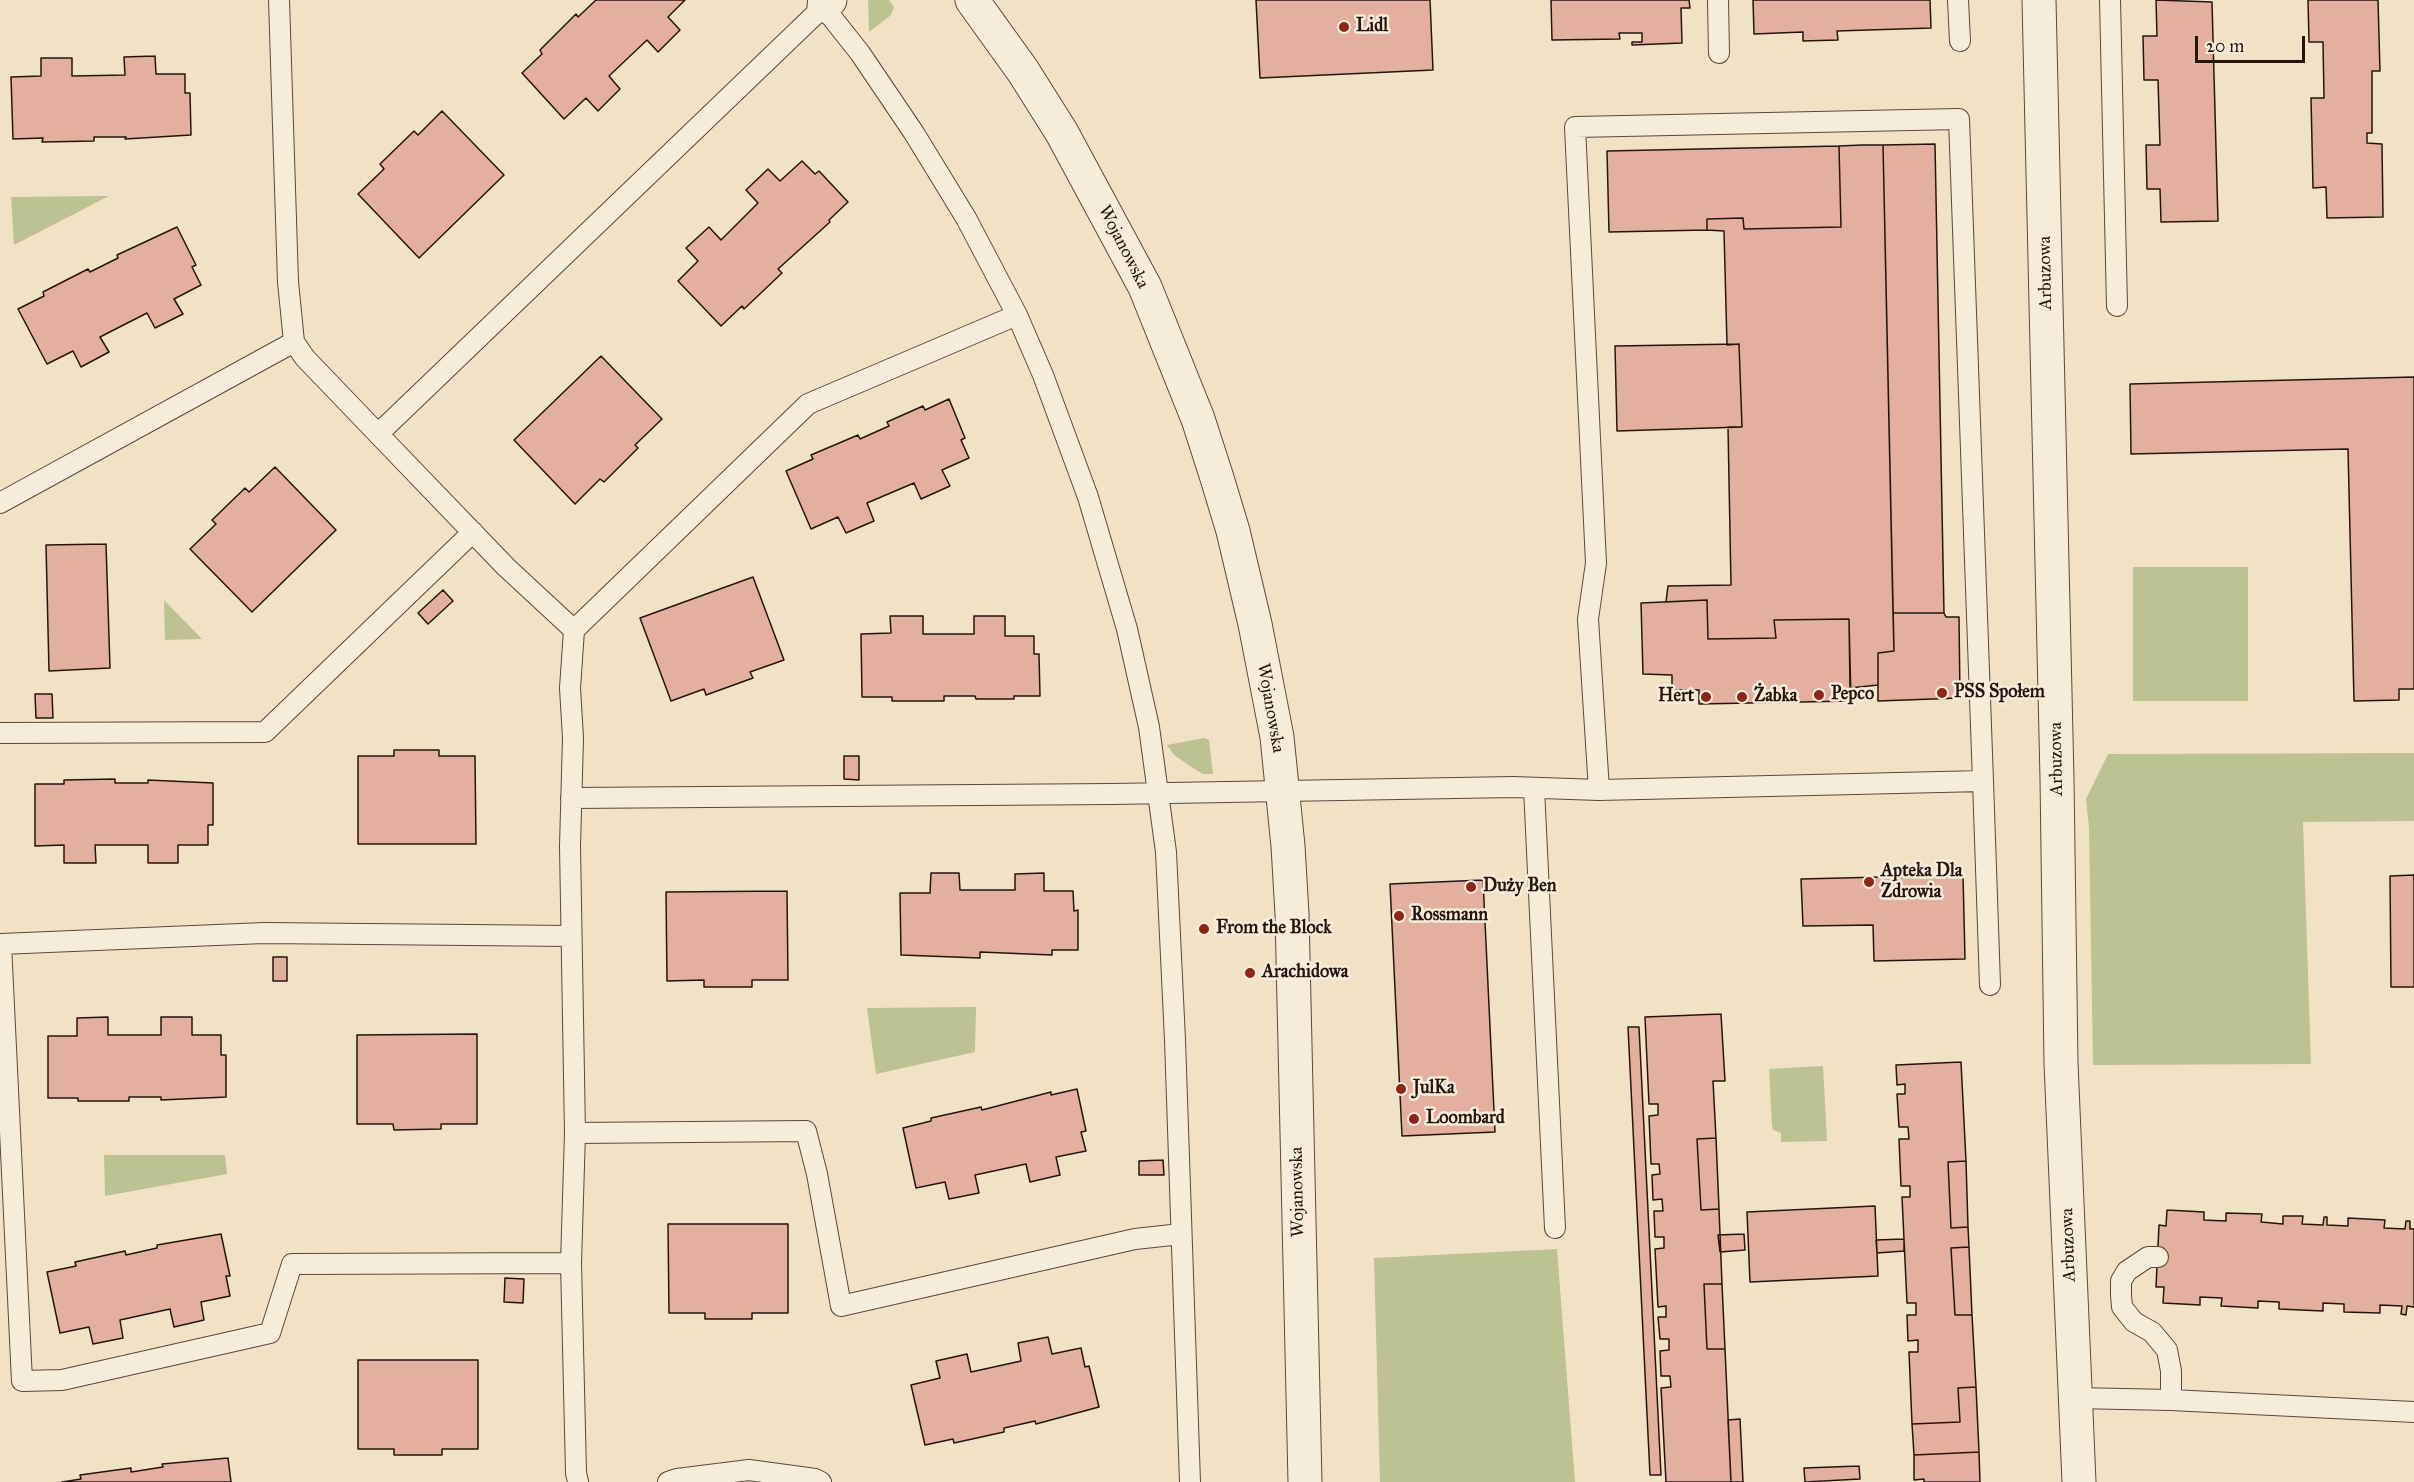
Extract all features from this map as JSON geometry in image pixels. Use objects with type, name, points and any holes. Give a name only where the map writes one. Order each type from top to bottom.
[{"type":"street","name":"Wojanowska","points":[[972,0],[1023,71],[1062,134],[1145,287],[1198,419],[1233,531],[1255,624],[1272,711],[1282,790],[1292,914],[1305,1482]]},
{"type":"street","name":"Arbuzowa","points":[[2039,0],[2057,755],[2061,1063],[2079,1482]]},
{"type":"lane","points":[[279,0],[288,282],[294,342],[305,358],[473,532],[574,630]]},
{"type":"lane","points":[[1718,0],[1719,53]]},
{"type":"lane","points":[[1958,0],[1960,42]]},
{"type":"lane","points":[[2110,0],[2117,306]]},
{"type":"lane","points":[[378,434],[824,2],[914,133],[966,218],[1017,315],[1063,425],[1088,496],[1121,607],[1149,727],[1166,852],[1190,1482]]},
{"type":"lane","points":[[1599,790],[1588,619],[1596,563],[1575,127],[1959,118],[1990,985]]},
{"type":"lane","points":[[578,1482],[571,1263],[575,1133],[571,936],[573,738],[570,688],[574,630],[808,404],[1017,315]]},
{"type":"lane","points":[[0,502],[294,342]]},
{"type":"lane","points":[[0,733],[265,732],[473,532]]},
{"type":"lane","points":[[571,798],[1534,788],[1599,790],[1983,781]]},
{"type":"lane","points":[[1534,788],[1555,1228]]},
{"type":"lane","points":[[571,936],[264,933],[1,944],[22,1382],[62,1380],[270,1333],[292,1264],[571,1263]]},
{"type":"lane","points":[[575,1133],[806,1131],[817,1174],[841,1306],[1135,1239],[1182,1234]]},
{"type":"lane","points":[[2158,1257],[2148,1257],[2127,1271],[2121,1281],[2122,1307],[2134,1322],[2152,1332],[2167,1350],[2171,1371],[2171,1400]]},
{"type":"lane","points":[[2075,1398],[2171,1400],[2414,1412]]},
{"type":"lane","points":[[668,1482],[749,1470],[821,1482]]},
{"type":"green space","points":[[868,0],[889,0],[894,7],[891,15],[869,32]]},
{"type":"green space","points":[[109,196],[14,245],[11,197]]},
{"type":"green space","points":[[2133,567],[2248,567],[2248,701],[2133,701]]},
{"type":"green space","points":[[164,600],[202,639],[165,640]]},
{"type":"green space","points":[[1204,738],[1209,740],[1213,774],[1203,774],[1193,768],[1174,755],[1167,745]]},
{"type":"green space","points":[[2414,753],[2414,821],[2303,822],[2311,1064],[2093,1065],[2089,828],[2086,799],[2108,754]]},
{"type":"green space","points":[[976,1007],[975,1052],[876,1074],[867,1008]]},
{"type":"green space","points":[[1823,1066],[1827,1141],[1781,1142],[1781,1133],[1773,1130],[1772,1126],[1769,1069]]},
{"type":"green space","points":[[104,1155],[225,1155],[227,1174],[105,1196]]},
{"type":"green space","points":[[1557,1249],[1575,1482],[1380,1482],[1374,1258]]},
{"type":"building","points":[[596,0],[685,0],[668,17],[680,30],[658,52],[647,40],[609,76],[620,89],[598,111],[586,98],[564,119],[522,73],[542,54],[540,50],[576,14],[578,17]]},
{"type":"building","name":"Lidl","points":[[1256,0],[1430,0],[1433,70],[1260,78]]},
{"type":"building","points":[[1551,0],[1689,0],[1690,8],[1681,8],[1682,43],[1632,45],[1632,42],[1642,42],[1642,33],[1619,33],[1620,39],[1552,40]]},
{"type":"building","points":[[1753,0],[1930,0],[1931,28],[1837,31],[1838,40],[1803,41],[1803,32],[1754,34]]},
{"type":"building","points":[[2156,0],[2212,2],[2218,221],[2161,222],[2160,189],[2147,189],[2146,145],[2160,145],[2158,80],[2144,80],[2143,36],[2157,36]]},
{"type":"building","points":[[2308,0],[2378,0],[2380,71],[2372,71],[2372,133],[2367,133],[2367,143],[2382,144],[2383,217],[2327,218],[2326,187],[2313,188],[2311,98],[2324,98],[2323,42],[2309,42]]},
{"type":"building","points":[[155,56],[156,74],[185,74],[185,93],[190,93],[191,135],[125,139],[126,137],[94,137],[94,141],[42,142],[43,138],[13,139],[11,77],[41,76],[41,58],[72,58],[72,76],[125,75],[124,57]]},
{"type":"building","points":[[442,111],[504,175],[419,258],[358,194],[384,169],[380,164],[414,131],[418,135]]},
{"type":"building","points":[[1935,144],[1944,613],[1893,613],[1883,145]]},
{"type":"building","points":[[1883,145],[1894,651],[1878,653],[1878,685],[1850,688],[1849,619],[1774,620],[1776,638],[1708,639],[1707,600],[1666,602],[1668,586],[1731,585],[1728,427],[1742,427],[1739,344],[1727,345],[1724,231],[1707,230],[1707,219],[1743,218],[1744,229],[1841,227],[1839,146]]},
{"type":"building","points":[[1839,146],[1841,227],[1744,229],[1743,218],[1707,219],[1707,230],[1609,232],[1607,151]]},
{"type":"building","points":[[802,161],[815,174],[819,171],[848,202],[829,220],[830,222],[778,269],[782,273],[744,309],[742,306],[721,326],[678,281],[698,261],[686,248],[709,227],[721,240],[758,203],[746,190],[768,169],[780,181]]},
{"type":"building","points":[[177,227],[196,265],[192,267],[201,285],[174,299],[183,314],[155,328],[147,313],[100,337],[109,352],[81,367],[73,351],[47,364],[18,309],[44,296],[43,292],[88,269],[90,272],[118,258],[117,255]]},
{"type":"building","points":[[1739,344],[1742,427],[1617,431],[1615,346]]},
{"type":"building","points":[[601,356],[662,419],[635,445],[638,448],[604,482],[600,479],[575,504],[514,440]]},
{"type":"building","points":[[2414,377],[2414,689],[2399,689],[2399,700],[2354,701],[2348,449],[2131,454],[2130,384]]},
{"type":"building","points":[[949,399],[965,438],[961,440],[969,458],[942,470],[950,486],[921,499],[914,483],[867,503],[874,521],[846,533],[838,517],[811,529],[786,471],[813,459],[811,455],[858,435],[860,439],[889,426],[887,422],[923,406],[925,410]]},
{"type":"building","points":[[275,467],[336,530],[252,612],[190,549],[216,524],[212,520],[245,488],[249,492]]},
{"type":"building","points":[[106,544],[110,668],[49,671],[46,545]]},
{"type":"building","points":[[753,577],[784,660],[750,672],[753,678],[706,695],[704,689],[671,701],[640,618]]},
{"type":"building","points":[[443,590],[453,601],[428,624],[418,613]]},
{"type":"building","points":[[1707,600],[1708,639],[1776,638],[1774,620],[1849,619],[1851,701],[1699,704],[1699,690],[1672,690],[1672,675],[1643,674],[1641,603]]},
{"type":"building","points":[[1893,613],[1944,613],[1946,617],[1959,617],[1960,698],[1878,701],[1878,653],[1894,651]]},
{"type":"building","points":[[890,616],[923,616],[923,634],[974,634],[974,616],[1005,616],[1005,636],[1034,636],[1034,654],[1039,654],[1040,696],[976,699],[975,696],[944,696],[944,701],[892,701],[892,697],[862,697],[861,634],[891,633]]},
{"type":"building","points":[[35,694],[52,694],[53,718],[36,718]]},
{"type":"building","points":[[394,750],[439,750],[439,756],[475,756],[476,844],[358,844],[358,756],[394,756]]},
{"type":"building","points":[[844,756],[859,756],[859,780],[844,779]]},
{"type":"building","points":[[115,779],[115,783],[148,783],[148,780],[213,783],[213,825],[208,825],[208,845],[178,845],[178,863],[148,863],[148,845],[95,845],[96,863],[64,863],[64,845],[35,846],[35,784],[64,784],[64,780]]},
{"type":"building","points":[[931,873],[959,873],[960,890],[1015,890],[1015,874],[1044,873],[1044,891],[1073,891],[1074,911],[1078,910],[1078,950],[1052,950],[1052,955],[980,952],[980,958],[901,955],[900,893],[930,893]]},
{"type":"building","points":[[1963,875],[1965,959],[1874,961],[1873,925],[1803,926],[1801,879]]},
{"type":"building","points":[[2414,875],[2414,987],[2391,987],[2390,876]]},
{"type":"building","points":[[1483,880],[1495,1132],[1402,1136],[1390,884]]},
{"type":"building","points":[[787,891],[788,980],[752,980],[752,987],[704,987],[704,980],[667,981],[666,892]]},
{"type":"building","points":[[273,957],[287,957],[287,981],[273,981]]},
{"type":"building","points":[[1721,1014],[1725,1081],[1713,1081],[1716,1138],[1697,1139],[1701,1210],[1719,1209],[1722,1284],[1704,1284],[1707,1349],[1725,1349],[1731,1482],[1666,1482],[1661,1388],[1671,1387],[1670,1376],[1661,1376],[1660,1351],[1669,1350],[1669,1339],[1660,1339],[1658,1317],[1666,1317],[1666,1306],[1658,1307],[1655,1249],[1664,1248],[1664,1237],[1655,1237],[1654,1211],[1663,1211],[1662,1199],[1653,1200],[1652,1175],[1660,1174],[1659,1164],[1651,1164],[1649,1116],[1658,1115],[1658,1104],[1649,1104],[1645,1017]]},
{"type":"building","points":[[108,1017],[108,1035],[161,1035],[161,1017],[192,1017],[192,1035],[221,1035],[221,1055],[226,1055],[226,1097],[161,1100],[161,1097],[129,1097],[129,1101],[78,1101],[78,1098],[48,1098],[48,1036],[77,1036],[77,1018]]},
{"type":"building","points":[[1628,1027],[1639,1027],[1661,1475],[1650,1475]]},
{"type":"building","points":[[477,1034],[477,1124],[441,1124],[441,1129],[394,1130],[393,1124],[357,1124],[357,1035]]},
{"type":"building","points":[[1961,1062],[1966,1161],[1948,1162],[1951,1228],[1968,1227],[1969,1247],[1951,1248],[1955,1315],[1972,1315],[1976,1387],[1958,1388],[1960,1422],[1912,1424],[1909,1352],[1918,1352],[1918,1340],[1908,1341],[1907,1315],[1916,1315],[1916,1303],[1907,1303],[1902,1197],[1910,1197],[1910,1186],[1901,1186],[1899,1139],[1909,1139],[1908,1127],[1899,1127],[1897,1094],[1905,1094],[1905,1084],[1897,1085],[1896,1065]]},
{"type":"building","points":[[1077,1089],[1086,1131],[1081,1132],[1086,1151],[1056,1157],[1060,1175],[1030,1182],[1026,1164],[975,1175],[979,1193],[949,1199],[945,1182],[916,1188],[903,1128],[931,1121],[931,1118],[981,1107],[982,1110],[1051,1092],[1051,1095]]},
{"type":"building","points":[[1716,1138],[1719,1209],[1701,1210],[1697,1139]]},
{"type":"building","points":[[1163,1160],[1164,1175],[1139,1175],[1139,1161]]},
{"type":"building","points":[[1966,1161],[1968,1227],[1951,1228],[1948,1162]]},
{"type":"building","points":[[1875,1206],[1878,1276],[1750,1282],[1747,1212]]},
{"type":"building","points":[[2167,1210],[2204,1212],[2204,1220],[2226,1221],[2226,1213],[2262,1214],[2261,1222],[2283,1224],[2283,1216],[2303,1216],[2302,1224],[2323,1225],[2324,1217],[2327,1217],[2327,1225],[2348,1226],[2348,1218],[2385,1220],[2384,1228],[2405,1229],[2406,1221],[2410,1221],[2410,1229],[2414,1229],[2414,1307],[2407,1306],[2406,1315],[2401,1314],[2402,1306],[2380,1305],[2380,1313],[2344,1312],[2344,1304],[2323,1303],[2323,1311],[2279,1309],[2279,1302],[2258,1301],[2258,1308],[2221,1306],[2222,1298],[2200,1297],[2200,1305],[2163,1303],[2164,1287],[2156,1287],[2159,1225],[2166,1226]]},
{"type":"building","points":[[668,1224],[788,1224],[788,1313],[752,1313],[752,1319],[705,1319],[705,1313],[669,1313]]},
{"type":"building","points":[[221,1234],[230,1276],[226,1276],[230,1296],[201,1302],[204,1320],[174,1327],[170,1309],[120,1320],[123,1338],[93,1344],[89,1327],[60,1333],[47,1272],[76,1266],[75,1262],[125,1251],[126,1255],[157,1248],[157,1245]]},
{"type":"building","points":[[1744,1234],[1745,1250],[1720,1252],[1718,1235]]},
{"type":"building","points":[[1904,1239],[1904,1251],[1877,1253],[1876,1240]]},
{"type":"building","points":[[1969,1247],[1972,1315],[1955,1315],[1951,1248]]},
{"type":"building","points":[[505,1278],[524,1279],[523,1303],[504,1302]]},
{"type":"building","points":[[1704,1284],[1722,1284],[1725,1349],[1707,1349]]},
{"type":"building","points":[[1048,1337],[1052,1354],[1081,1348],[1085,1367],[1089,1366],[1099,1407],[1036,1424],[1035,1421],[1004,1428],[1004,1432],[954,1443],[953,1439],[925,1445],[911,1385],[940,1378],[936,1361],[967,1354],[971,1372],[1021,1361],[1018,1343]]},
{"type":"building","points":[[358,1360],[478,1360],[478,1449],[442,1449],[442,1455],[394,1455],[394,1449],[358,1449]]},
{"type":"building","points":[[1976,1387],[1979,1452],[1914,1455],[1912,1424],[1960,1422],[1958,1388]]},
{"type":"building","points":[[1740,1419],[1743,1482],[1731,1482],[1728,1420]]},
{"type":"building","points":[[1979,1452],[1980,1482],[1914,1480],[1914,1455]]},
{"type":"building","points":[[228,1458],[231,1482],[62,1482],[81,1479],[80,1475],[131,1468],[131,1472],[163,1467],[162,1464]]},
{"type":"building","points":[[1859,1466],[1860,1479],[1805,1482],[1804,1468]]},
{"type":"place","name":"Lidl","points":[[1344,27]]},
{"type":"place","name":"PSS Społem","points":[[1942,693]]},
{"type":"place","name":"Pepco","points":[[1819,695]]},
{"type":"place","name":"Hert","points":[[1706,697]]},
{"type":"place","name":"Żabka","points":[[1742,697]]},
{"type":"place","name":"Apteka Dla Zdrowia","points":[[1869,882]]},
{"type":"place","name":"Duży Ben","points":[[1471,887]]},
{"type":"place","name":"Rossmann","points":[[1399,916]]},
{"type":"place","name":"From the Block","points":[[1204,929]]},
{"type":"place","name":"Arachidowa","points":[[1250,973]]},
{"type":"place","name":"JulKa","points":[[1401,1089]]},
{"type":"place","name":"Loombard","points":[[1414,1119]]}]
